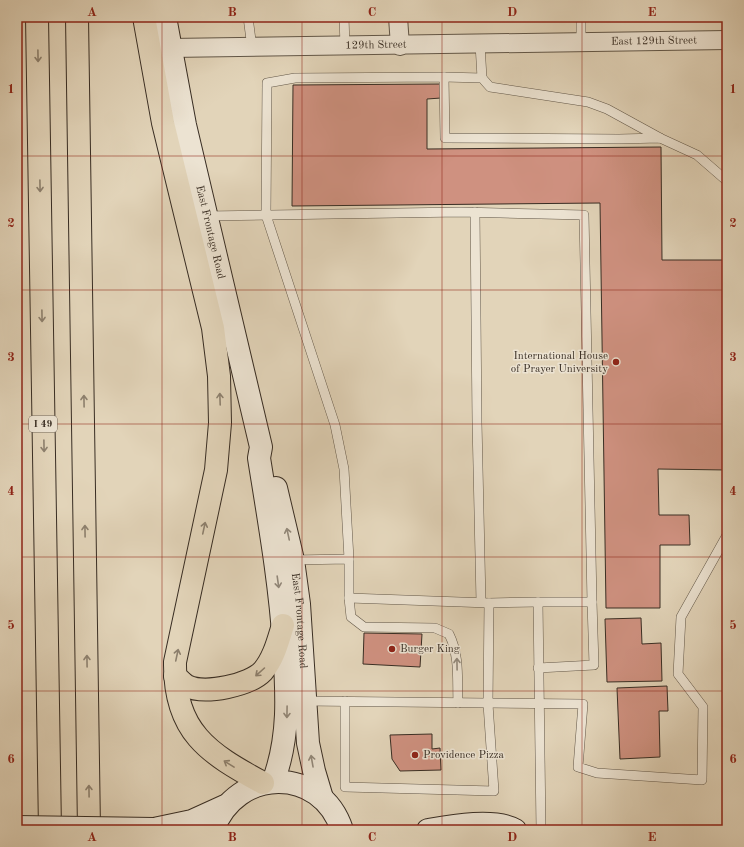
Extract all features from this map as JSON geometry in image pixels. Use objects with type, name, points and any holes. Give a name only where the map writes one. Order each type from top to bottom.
[{"type":"highway","name":"I 49","points":[[37,17],[50,830]]},
{"type":"highway","points":[[77,17],[89,830]]},
{"type":"highway","points":[[144,17],[163,123],[212,328],[219,376],[220,423],[216,470],[175,662],[175,676],[180,705],[186,720],[202,744],[232,767],[268,783]]},
{"type":"highway","points":[[175,676],[187,686],[203,690],[220,688],[251,679],[262,672],[272,658],[283,625]]},
{"type":"street","name":"East Frontage Road","points":[[165,17],[170,48],[206,216],[261,447],[260,458],[283,625],[287,709],[286,729],[279,766],[268,783]]},
{"type":"street","points":[[398,17],[400,46]]},
{"type":"street","name":"East 129th Street","points":[[581,42],[727,40]]},
{"type":"street","name":"129th Street","points":[[170,48],[400,46],[581,42]]},
{"type":"street","name":"East Frontage Road","points":[[261,447],[268,456],[293,560],[300,610],[308,743],[322,798]]},
{"type":"street","points":[[17,827],[154,828],[192,821],[225,806],[237,795],[248,789],[268,783],[295,784],[307,788],[322,798],[331,807],[340,825],[359,830]]},
{"type":"street","points":[[213,830],[225,806]]},
{"type":"street","points":[[428,830],[466,825],[491,824],[508,826],[515,830]]},
{"type":"lane","points":[[248,17],[252,48]]},
{"type":"lane","points":[[344,17],[345,46]]},
{"type":"lane","points":[[581,17],[581,42]]},
{"type":"lane","points":[[480,44],[482,78],[490,87],[588,102],[607,109],[660,138],[697,155],[727,181]]},
{"type":"lane","points":[[444,77],[445,138],[660,138]]},
{"type":"lane","points":[[458,703],[457,657],[450,634],[435,628],[364,627],[351,618],[344,468],[335,425],[266,215],[267,83],[295,78],[482,78]]},
{"type":"lane","points":[[206,216],[475,212],[584,215],[594,665],[538,668]]},
{"type":"lane","points":[[345,701],[345,787],[494,791],[488,704],[477,422],[475,212]]},
{"type":"lane","points":[[306,701],[539,705],[583,704],[578,767],[597,773],[702,780],[703,707],[678,674],[681,617],[727,535]]},
{"type":"lane","points":[[293,560],[349,559]]},
{"type":"lane","points":[[349,598],[485,603],[592,602]]},
{"type":"lane","points":[[538,602],[541,830]]},
{"type":"building","points":[[441,84],[441,98],[427,99],[427,149],[661,147],[662,260],[725,260],[727,470],[658,469],[659,515],[689,515],[690,545],[660,545],[660,608],[606,608],[600,203],[292,206],[293,85]]},
{"type":"building","points":[[641,618],[642,644],[661,643],[662,681],[607,682],[605,619]]},
{"type":"building","name":"Burger King","points":[[364,633],[422,634],[420,667],[363,664]]},
{"type":"building","points":[[667,686],[668,711],[659,711],[660,757],[620,759],[617,688]]},
{"type":"building","points":[[432,734],[432,749],[440,748],[441,770],[400,771],[392,759],[390,735]]},
{"type":"place","name":"International House of Prayer University","points":[[616,362]]},
{"type":"place","name":"Burger King","points":[[392,649]]},
{"type":"place","name":"Providence Pizza","points":[[415,755]]}]
